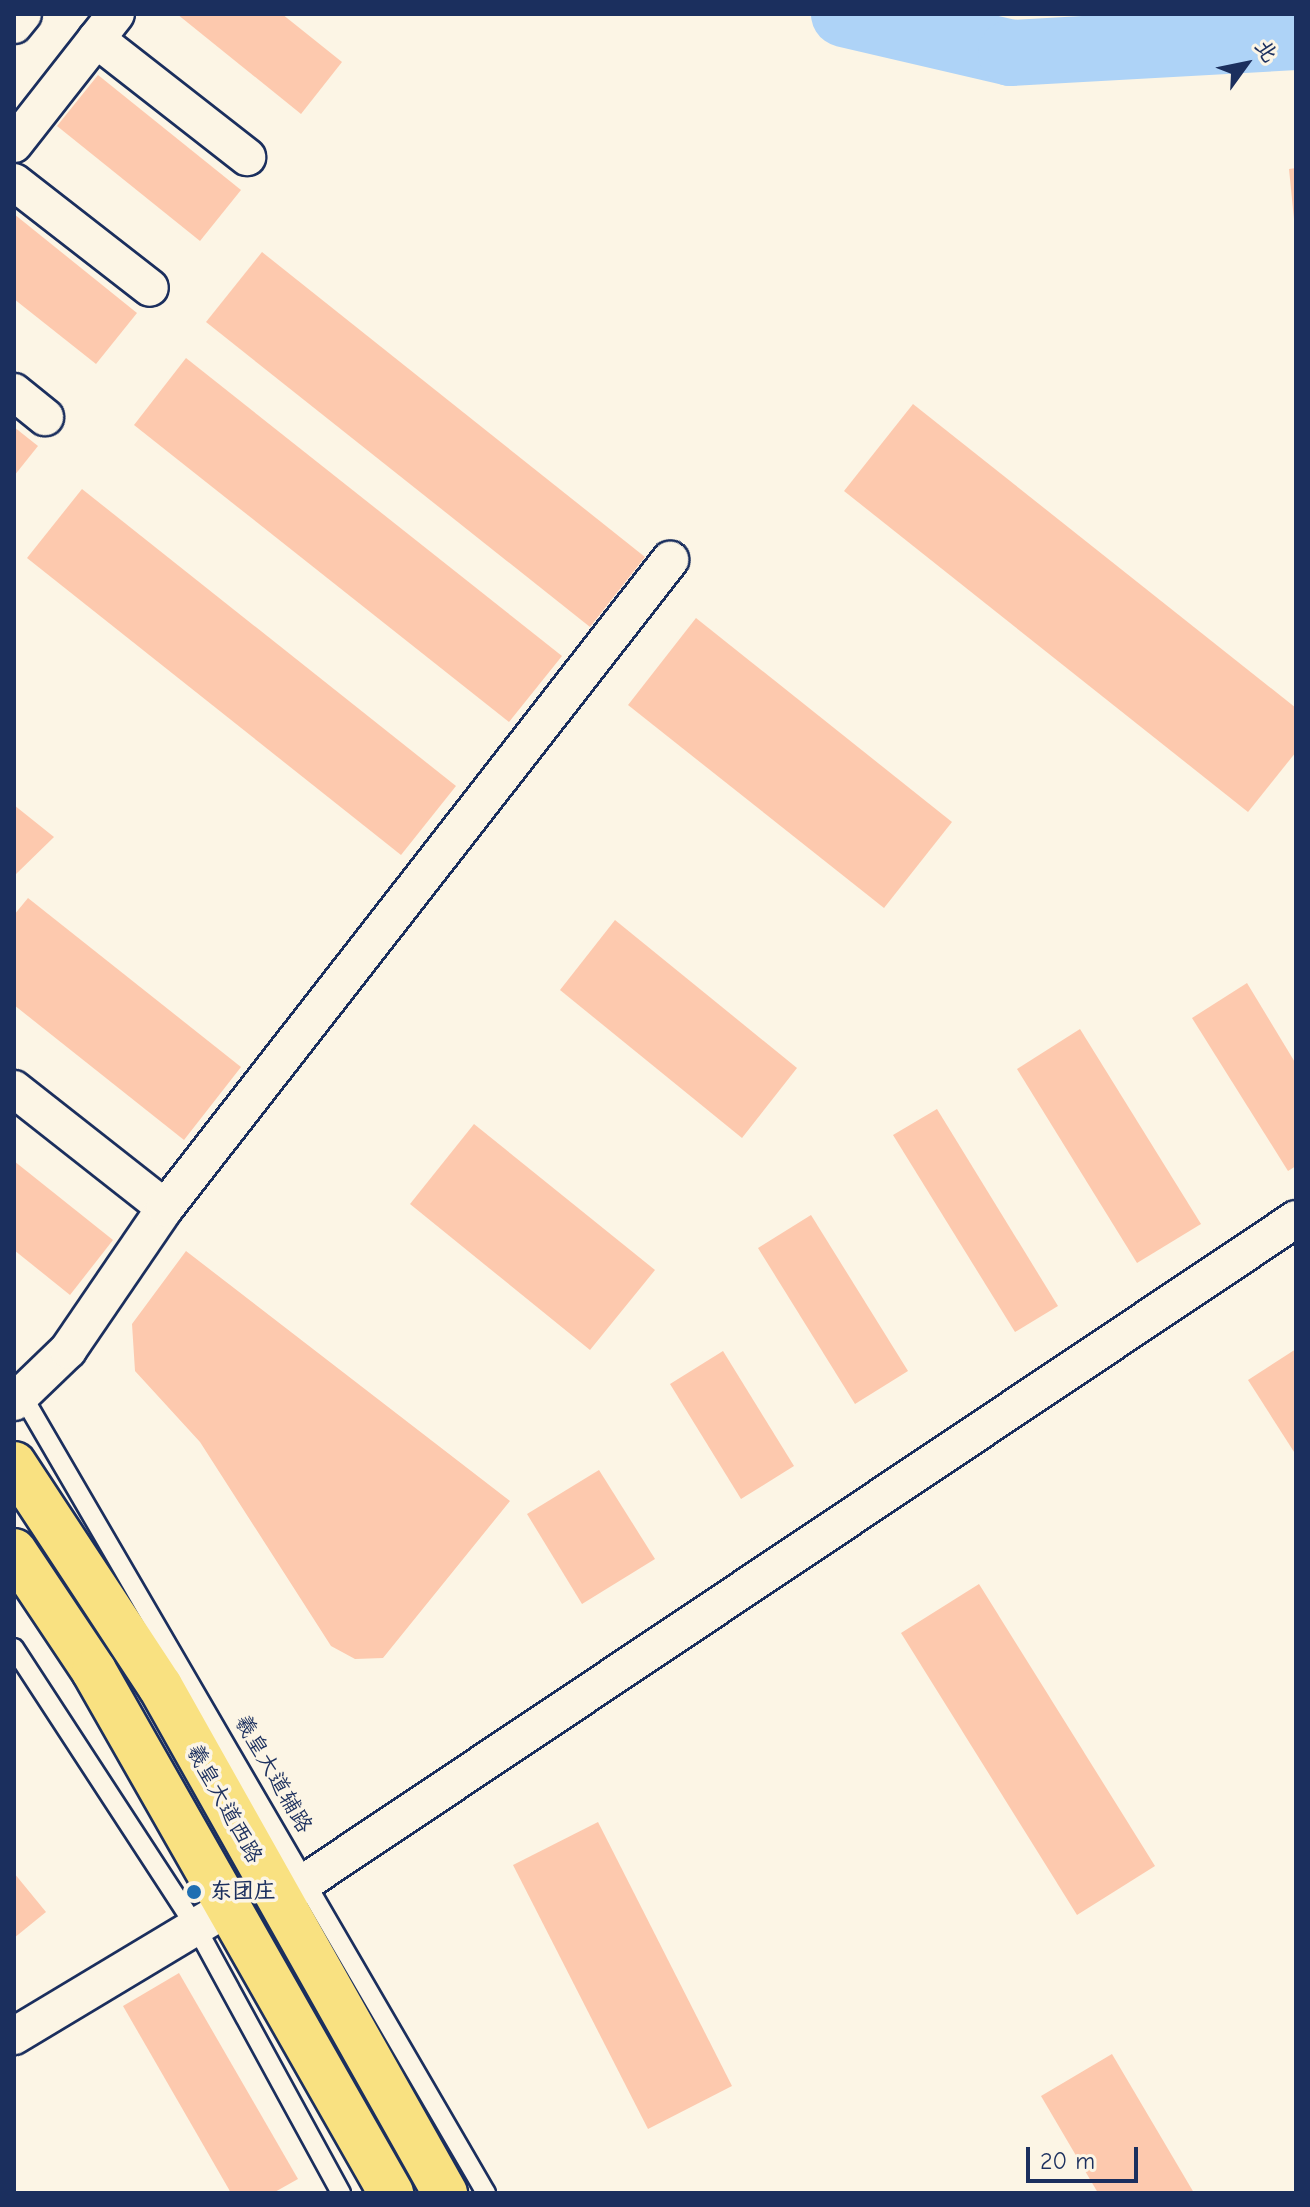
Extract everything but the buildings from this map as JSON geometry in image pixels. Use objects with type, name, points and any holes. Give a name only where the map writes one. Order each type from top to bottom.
[{"type":"main road","name":"羲皇大道西路","points":[[14,1464],[293,1892],[445,2193]]},
{"type":"main road","name":"羲皇大道西路","points":[[14,1551],[94,1671],[212,1917],[391,2193]]},
{"type":"street","points":[[14,25],[23,14]]},
{"type":"street","points":[[14,144],[106,27],[247,157]]},
{"type":"street","points":[[14,182],[150,288]]},
{"type":"street","points":[[14,392],[45,417]]},
{"type":"street","points":[[17,1394],[68,1350],[165,1208],[670,560]]},
{"type":"street","points":[[14,1089],[165,1208]]},
{"type":"street","points":[[293,1892],[1296,1219]]},
{"type":"street","points":[[14,2036],[212,1917]]},
{"type":"lane","name":"羲皇大道辅路","points":[[17,1394],[293,1892],[486,2193]]},
{"type":"lane","points":[[14,1648],[212,1917],[341,2193]]},
{"type":"waterway","points":[[844,14],[1011,53],[1296,37]]},
{"type":"place","name":"东团庄","points":[[194,1892]]}]
